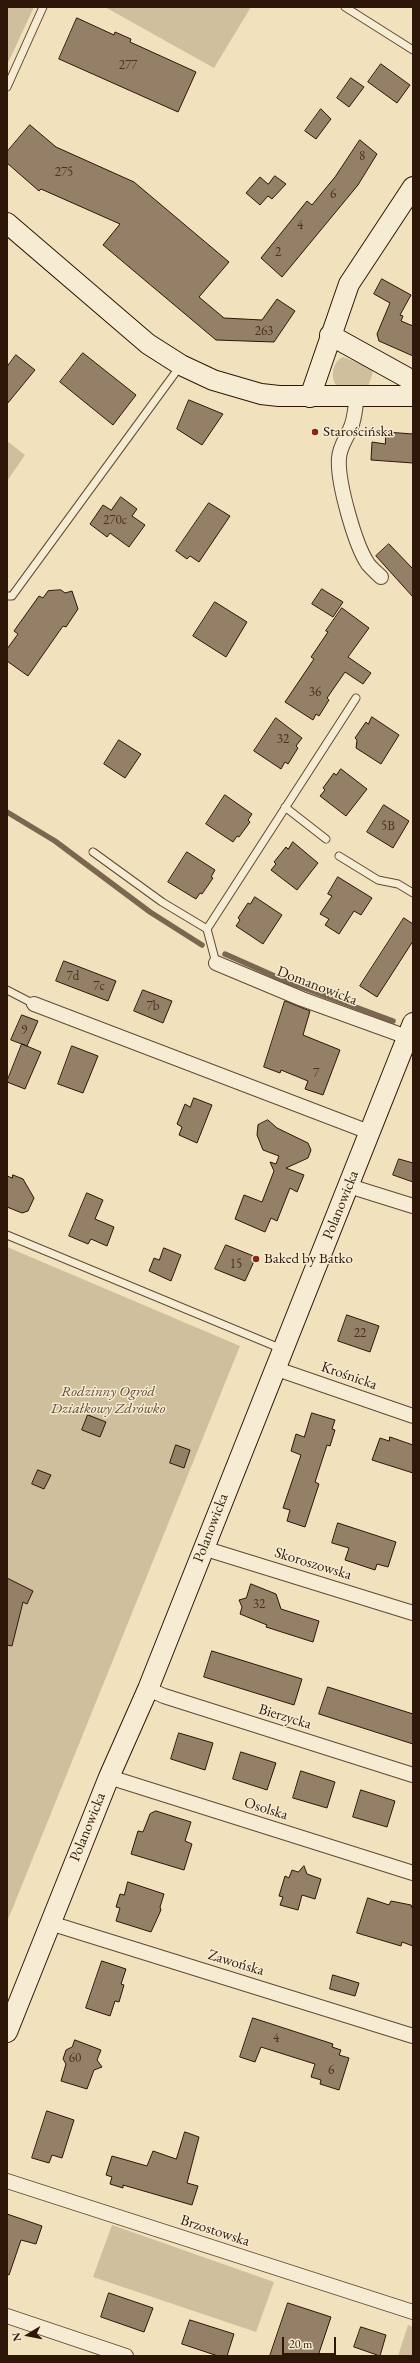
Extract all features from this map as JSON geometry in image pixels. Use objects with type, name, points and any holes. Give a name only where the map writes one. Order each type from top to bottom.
[{"type":"street","points":[[310,397],[349,284],[413,187]]},
{"type":"street","points":[[7,224],[148,344],[181,365],[213,380],[261,394],[310,397],[413,396]]},
{"type":"street","points":[[330,336],[413,381]]},
{"type":"street","points":[[357,397],[351,428],[342,443],[339,458],[339,477],[358,542],[368,563],[381,577]]},
{"type":"street","name":"Domanowicka","points":[[216,963],[302,999],[410,1030]]},
{"type":"street","points":[[34,1004],[369,1132]]},
{"type":"street","name":"Polanowicka","points":[[7,2032],[109,1777],[148,1689],[274,1368],[349,1186],[410,1030]]},
{"type":"street","points":[[349,1186],[413,1206]]},
{"type":"street","name":"Krośnicka","points":[[274,1368],[413,1416]]},
{"type":"street","name":"Skoroszowska","points":[[203,1548],[413,1613]]},
{"type":"street","name":"Bierzycka","points":[[148,1689],[164,1696],[413,1775]]},
{"type":"street","name":"Osolska","points":[[109,1777],[413,1873]]},
{"type":"street","name":"Zawońska","points":[[50,1923],[413,2036]]},
{"type":"street","name":"Brzostowska","points":[[7,2181],[413,2312]]},
{"type":"street","points":[[7,2316],[126,2356]]},
{"type":"lane","points":[[7,87],[43,7]]},
{"type":"lane","points":[[345,7],[413,50]]},
{"type":"lane","points":[[7,596],[12,596],[181,365]]},
{"type":"lane","points":[[207,929],[356,698]]},
{"type":"lane","points":[[285,807],[326,839]]},
{"type":"lane","points":[[93,852],[162,902],[207,929],[216,963]]},
{"type":"lane","points":[[339,856],[378,880],[398,884],[413,892]]},
{"type":"lane","points":[[7,990],[34,1004]]},
{"type":"lane","points":[[7,1235],[282,1349]]},
{"type":"green space","points":[[7,7],[34,7],[7,65]]},
{"type":"green space","points":[[105,7],[251,7],[214,68]]},
{"type":"green space","points":[[343,357],[371,368],[373,372],[368,387],[339,388],[336,385],[333,376],[334,367],[339,359]]},
{"type":"green space","points":[[7,441],[25,455],[7,481]]},
{"type":"green space","name":"Rodzinny Ogród Działkowy Zdrówko","points":[[7,1247],[240,1346],[7,1922]]},
{"type":"green space","points":[[112,2225],[274,2282],[256,2332],[93,2277]]},
{"type":"green space","points":[[408,2325],[413,2327],[413,2356],[398,2356]]},
{"type":"building","points":[[77,18],[114,35],[115,32],[131,39],[130,42],[196,72],[178,112],[59,59]]},
{"type":"building","points":[[381,64],[410,85],[397,103],[368,82]]},
{"type":"building","points":[[351,78],[364,87],[349,107],[337,98]]},
{"type":"building","points":[[321,109],[331,119],[316,139],[305,131]]},
{"type":"building","points":[[30,125],[56,147],[134,182],[229,262],[199,297],[224,318],[262,320],[277,299],[295,311],[274,342],[216,340],[103,245],[120,224],[41,189],[39,191],[7,163],[7,152]]},
{"type":"building","points":[[360,140],[377,154],[358,185],[282,277],[261,258],[307,201],[312,205],[335,177]]},
{"type":"building","points":[[275,176],[286,184],[272,199],[268,196],[260,205],[246,193],[260,177],[268,184]]},
{"type":"building","points":[[382,279],[411,295],[400,315],[403,316],[401,321],[413,326],[413,356],[379,341],[377,334],[390,303],[374,294]]},
{"type":"building","points":[[83,353],[136,395],[113,425],[60,382]]},
{"type":"building","points":[[16,355],[35,370],[7,404],[7,367]]},
{"type":"building","points":[[189,400],[223,414],[202,445],[177,429]]},
{"type":"building","points":[[386,432],[413,434],[413,463],[371,460],[372,442],[385,444]]},
{"type":"building","points":[[121,497],[137,509],[132,516],[145,525],[129,547],[110,533],[107,537],[90,524],[103,505],[111,510]]},
{"type":"building","points":[[209,503],[230,516],[199,562],[190,556],[187,559],[176,551]]},
{"type":"building","points":[[389,544],[413,569],[413,597],[376,556]]},
{"type":"building","points":[[322,589],[343,602],[333,617],[312,604]]},
{"type":"building","points":[[61,590],[65,593],[72,591],[78,609],[66,627],[63,626],[28,676],[7,661],[7,649],[18,634],[14,631],[39,596],[43,598],[48,591]]},
{"type":"building","points":[[215,602],[247,622],[226,657],[193,636]]},
{"type":"building","points":[[342,608],[369,628],[348,657],[371,673],[363,684],[345,672],[327,698],[329,700],[319,716],[316,714],[313,720],[285,702],[314,659],[311,657],[328,632],[326,631]]},
{"type":"building","points":[[372,717],[399,735],[381,764],[356,748],[357,740],[355,738],[366,722],[368,724]]},
{"type":"building","points":[[276,718],[302,738],[296,746],[298,748],[288,764],[285,762],[281,769],[254,751]]},
{"type":"building","points":[[119,740],[141,754],[125,778],[104,764]]},
{"type":"building","points":[[341,769],[367,789],[346,816],[320,796],[325,790],[323,788],[334,773],[336,775]]},
{"type":"building","points":[[225,795],[252,814],[248,820],[250,822],[239,837],[237,836],[233,842],[206,824]]},
{"type":"building","points":[[384,805],[409,821],[393,848],[367,832]]},
{"type":"building","points":[[293,842],[318,863],[297,890],[271,870],[276,864],[274,862],[286,847],[288,849]]},
{"type":"building","points":[[187,852],[215,870],[211,877],[213,878],[202,894],[200,893],[196,899],[168,882]]},
{"type":"building","points":[[338,877],[372,898],[361,915],[354,911],[339,934],[325,925],[329,919],[320,914],[332,896],[328,894]]},
{"type":"building","points":[[255,897],[282,915],[263,944],[236,926],[240,920],[238,918],[248,903],[250,904]]},
{"type":"building","points":[[404,918],[413,924],[413,941],[377,997],[360,986]]},
{"type":"building","points":[[64,961],[116,981],[108,1001],[56,981]]},
{"type":"building","points":[[143,990],[172,1001],[163,1023],[134,1011]]},
{"type":"building","points":[[285,1001],[310,1011],[303,1035],[340,1050],[323,1095],[305,1089],[308,1081],[281,1070],[280,1073],[264,1067]]},
{"type":"building","points":[[22,1015],[38,1021],[27,1046],[11,1040]]},
{"type":"building","points":[[22,1044],[41,1052],[25,1089],[7,1082]]},
{"type":"building","points":[[72,1046],[98,1056],[83,1093],[58,1084]]},
{"type":"building","points":[[194,1098],[212,1105],[197,1143],[179,1135],[182,1127],[177,1124],[185,1104],[190,1107]]},
{"type":"building","points":[[268,1120],[277,1128],[308,1143],[311,1150],[308,1158],[286,1168],[304,1175],[297,1192],[290,1188],[277,1221],[271,1218],[265,1232],[235,1219],[244,1195],[262,1202],[274,1171],[270,1162],[276,1164],[279,1156],[263,1150],[257,1135],[258,1125]]},
{"type":"building","points":[[399,1159],[413,1163],[413,1182],[393,1175]]},
{"type":"building","points":[[13,1175],[23,1179],[34,1198],[28,1211],[22,1213],[7,1207],[7,1176],[12,1178]]},
{"type":"building","points":[[87,1193],[103,1200],[95,1219],[114,1227],[107,1246],[91,1239],[88,1244],[69,1236]]},
{"type":"building","points":[[226,1245],[256,1257],[245,1281],[215,1269]]},
{"type":"building","points":[[164,1248],[181,1255],[171,1281],[149,1271],[154,1258],[159,1260]]},
{"type":"building","points":[[347,1315],[379,1326],[370,1352],[338,1341]]},
{"type":"building","points":[[312,1413],[335,1420],[332,1429],[335,1430],[330,1446],[327,1445],[315,1482],[319,1484],[305,1527],[287,1521],[290,1510],[283,1508],[301,1455],[291,1451],[296,1434],[304,1437]]},
{"type":"building","points":[[88,1415],[106,1422],[100,1437],[82,1430]]},
{"type":"building","points":[[390,1437],[413,1445],[413,1473],[372,1460],[380,1438],[389,1441]]},
{"type":"building","points":[[176,1445],[190,1450],[184,1468],[170,1463]]},
{"type":"building","points":[[38,1470],[51,1475],[44,1489],[32,1484]]},
{"type":"building","points":[[338,1523],[396,1542],[388,1567],[377,1564],[375,1570],[345,1560],[349,1548],[332,1543]]},
{"type":"building","points":[[7,1578],[33,1591],[27,1604],[23,1602],[12,1646],[7,1645]]},
{"type":"building","points":[[251,1584],[276,1594],[281,1609],[319,1621],[313,1642],[266,1627],[267,1625],[240,1614],[242,1607],[239,1600],[246,1598]]},
{"type":"building","points":[[212,1651],[302,1679],[294,1705],[204,1677]]},
{"type":"building","points":[[328,1687],[413,1714],[413,1744],[319,1714]]},
{"type":"building","points":[[179,1733],[213,1743],[205,1770],[171,1759]]},
{"type":"building","points":[[241,1752],[276,1763],[267,1790],[233,1779]]},
{"type":"building","points":[[301,1771],[335,1782],[327,1808],[293,1798]]},
{"type":"building","points":[[361,1790],[395,1801],[387,1827],[353,1817]]},
{"type":"building","points":[[156,1811],[191,1822],[185,1841],[192,1844],[184,1870],[131,1854],[138,1831],[143,1832],[150,1814]]},
{"type":"building","points":[[304,1866],[307,1874],[321,1879],[315,1899],[302,1895],[298,1910],[280,1905],[283,1897],[279,1896],[285,1876],[289,1878],[292,1870],[298,1872]]},
{"type":"building","points":[[128,1882],[164,1894],[160,1907],[161,1910],[151,1932],[116,1921],[120,1908],[116,1907],[120,1894],[124,1895]]},
{"type":"building","points":[[368,1898],[389,1905],[391,1901],[411,1905],[413,1910],[413,1946],[402,1942],[401,1946],[357,1933]]},
{"type":"building","points":[[102,1961],[126,1969],[121,1984],[124,1985],[119,2002],[115,2001],[110,2016],[86,2008]]},
{"type":"building","points":[[333,1975],[359,1983],[355,1996],[330,1989]]},
{"type":"building","points":[[253,2018],[333,2044],[332,2047],[341,2050],[339,2055],[349,2058],[339,2090],[320,2084],[321,2080],[311,2077],[315,2064],[261,2047],[255,2062],[240,2057]]},
{"type":"building","points":[[75,2040],[101,2050],[97,2060],[102,2067],[94,2070],[87,2089],[61,2081],[66,2064],[63,2059],[66,2050],[72,2047]]},
{"type":"building","points":[[47,2111],[74,2120],[62,2158],[52,2155],[49,2163],[32,2158]]},
{"type":"building","points":[[185,2132],[199,2137],[187,2183],[198,2186],[192,2205],[123,2185],[123,2188],[110,2184],[112,2177],[106,2175],[112,2156],[147,2166],[153,2151],[176,2159]]},
{"type":"building","points":[[7,2214],[42,2226],[36,2244],[21,2240],[9,2275],[7,2274]]},
{"type":"building","points":[[109,2293],[153,2308],[144,2332],[101,2317]]},
{"type":"building","points":[[288,2303],[331,2317],[318,2356],[270,2356]]},
{"type":"building","points":[[190,2320],[234,2334],[227,2356],[218,2356],[182,2344]]},
{"type":"building","points":[[361,2327],[386,2335],[380,2356],[354,2347]]},
{"type":"waterway","points":[[7,812],[55,841],[150,912],[202,945]]},
{"type":"waterway","points":[[225,954],[288,982],[393,1021]]},
{"type":"place","name":"Starościńska","points":[[315,432]]},
{"type":"place","name":"Baked by Batko","points":[[256,1259]]}]
